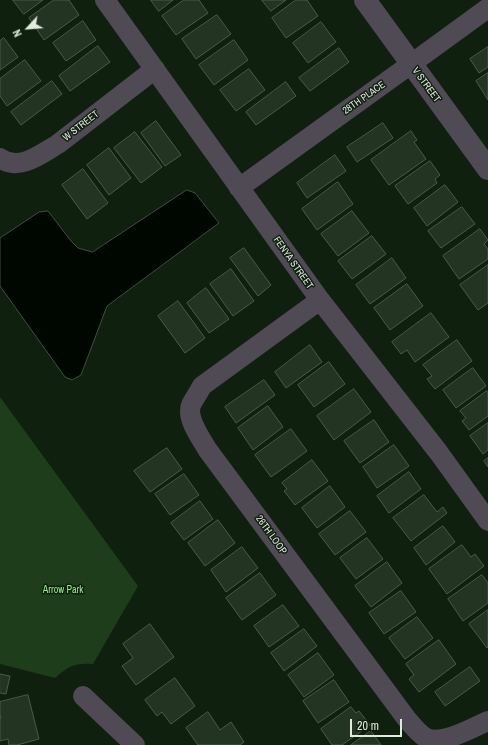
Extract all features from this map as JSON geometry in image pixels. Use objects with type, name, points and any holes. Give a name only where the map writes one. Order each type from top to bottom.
[{"type":"street","name":"FENYA STREET","points":[[105,0],[320,300],[434,447],[488,521]]},
{"type":"street","name":"V STREET","points":[[365,0],[488,169]]},
{"type":"street","name":"28TH PLACE","points":[[240,188],[488,8]]},
{"type":"street","name":"W STREET","points":[[0,158],[5,162],[22,163],[58,144],[154,69]]},
{"type":"street","name":"26TH LOOP","points":[[320,300],[202,386],[191,406],[191,417],[197,432],[208,449],[406,718],[418,732],[427,739],[444,741],[488,721]]},
{"type":"street","points":[[83,696],[134,745]]},
{"type":"green space","name":"Arrow Park","points":[[0,397],[138,586],[93,664],[72,666],[55,678],[0,664]]},
{"type":"shaded area","points":[[187,190],[195,193],[219,223],[107,306],[81,375],[72,380],[65,377],[0,286],[0,238],[39,212],[48,211],[78,248],[92,252]]},
{"type":"building","points":[[13,0],[43,0],[24,14]]},
{"type":"building","points":[[54,0],[69,0],[79,15],[44,40],[29,18]]},
{"type":"building","points":[[151,0],[173,0],[159,11]]},
{"type":"building","points":[[184,0],[199,0],[208,13],[176,35],[162,16]]},
{"type":"building","points":[[262,0],[286,0],[271,11]]},
{"type":"building","points":[[296,0],[307,0],[318,16],[286,38],[272,18]]},
{"type":"building","points":[[217,15],[231,34],[196,59],[182,39]]},
{"type":"building","points":[[83,21],[96,40],[66,61],[53,43]]},
{"type":"building","points":[[321,22],[336,42],[308,63],[293,43]]},
{"type":"building","points":[[4,38],[18,57],[0,70],[0,41]]},
{"type":"building","points":[[234,40],[248,60],[214,85],[199,65]]},
{"type":"building","points":[[98,46],[110,62],[70,91],[59,76]]},
{"type":"building","points":[[488,47],[488,67],[479,73],[470,59]]},
{"type":"building","points":[[339,48],[349,62],[310,91],[299,78]]},
{"type":"building","points":[[25,60],[41,81],[7,106],[0,96],[0,79]]},
{"type":"building","points":[[249,69],[265,90],[236,111],[220,90]]},
{"type":"building","points":[[488,73],[488,100],[476,81]]},
{"type":"building","points":[[52,81],[62,94],[21,125],[11,112]]},
{"type":"building","points":[[286,82],[296,96],[256,125],[246,112]]},
{"type":"building","points":[[156,121],[181,155],[165,166],[141,133]]},
{"type":"building","points":[[383,123],[393,138],[357,162],[347,147]]},
{"type":"building","points":[[411,131],[417,140],[414,142],[426,159],[389,185],[371,160]]},
{"type":"building","points":[[135,132],[162,167],[141,183],[114,148]]},
{"type":"building","points":[[109,148],[131,178],[109,195],[87,165]]},
{"type":"building","points":[[335,155],[346,171],[307,198],[297,183]]},
{"type":"building","points":[[430,161],[440,175],[435,179],[437,183],[408,204],[395,186]]},
{"type":"building","points":[[83,169],[108,203],[87,219],[62,185]]},
{"type":"building","points":[[338,182],[353,204],[317,230],[302,209]]},
{"type":"building","points":[[445,185],[458,202],[427,226],[414,208]]},
{"type":"building","points":[[462,207],[475,224],[441,248],[428,231]]},
{"type":"building","points":[[352,211],[369,233],[338,256],[321,234]]},
{"type":"building","points":[[480,229],[488,240],[484,244],[488,249],[488,259],[459,279],[443,256]]},
{"type":"building","points":[[372,236],[386,254],[352,279],[338,261]]},
{"type":"building","points":[[244,248],[271,285],[258,296],[230,258]]},
{"type":"building","points":[[392,258],[406,278],[370,304],[356,285]]},
{"type":"building","points":[[488,265],[488,303],[478,310],[460,285]]},
{"type":"building","points":[[231,269],[254,301],[233,316],[210,284]]},
{"type":"building","points":[[407,284],[423,306],[390,330],[374,308]]},
{"type":"building","points":[[206,288],[229,319],[209,333],[187,303]]},
{"type":"building","points":[[178,301],[205,338],[185,353],[158,316]]},
{"type":"building","points":[[431,313],[449,337],[415,362],[407,350],[401,354],[392,342]]},
{"type":"building","points":[[457,340],[472,361],[435,389],[427,379],[432,376],[423,365]]},
{"type":"building","points":[[310,345],[322,362],[286,388],[275,372]]},
{"type":"building","points":[[329,362],[345,384],[314,407],[298,385]]},
{"type":"building","points":[[473,368],[486,386],[456,408],[443,390]]},
{"type":"building","points":[[264,380],[275,395],[236,423],[225,407]]},
{"type":"building","points":[[354,389],[371,412],[334,440],[317,416]]},
{"type":"building","points":[[487,391],[488,416],[469,430],[462,421],[466,418],[460,411]]},
{"type":"building","points":[[268,406],[283,427],[253,450],[238,428]]},
{"type":"building","points":[[374,420],[389,442],[360,463],[344,441]]},
{"type":"building","points":[[488,423],[488,450],[483,454],[470,436]]},
{"type":"building","points":[[291,429],[307,451],[271,477],[255,455]]},
{"type":"building","points":[[394,445],[409,466],[377,488],[363,467]]},
{"type":"building","points":[[167,448],[182,469],[150,492],[134,471]]},
{"type":"building","points":[[488,458],[488,467],[484,461]]},
{"type":"building","points":[[312,460],[328,481],[295,505],[284,491],[287,489],[282,483]]},
{"type":"building","points":[[409,472],[421,489],[389,513],[377,496]]},
{"type":"building","points":[[184,474],[199,495],[170,515],[155,494]]},
{"type":"building","points":[[330,486],[345,507],[317,528],[302,508]]},
{"type":"building","points":[[424,495],[437,512],[443,507],[447,513],[411,541],[393,518]]},
{"type":"building","points":[[200,501],[213,519],[184,540],[171,523]]},
{"type":"building","points":[[350,511],[366,532],[335,555],[319,534]]},
{"type":"building","points":[[218,520],[235,543],[205,566],[188,543]]},
{"type":"building","points":[[443,526],[455,542],[426,565],[414,548]]},
{"type":"building","points":[[367,538],[383,559],[356,579],[340,558]]},
{"type":"building","points":[[462,545],[471,557],[475,554],[484,566],[447,594],[429,569]]},
{"type":"building","points":[[242,547],[258,568],[226,592],[211,570]]},
{"type":"building","points":[[387,562],[402,583],[371,607],[355,586]]},
{"type":"building","points":[[260,573],[276,595],[242,620],[226,598]]},
{"type":"building","points":[[482,575],[488,583],[488,603],[463,621],[448,599]]},
{"type":"building","points":[[401,591],[416,612],[384,634],[369,613]]},
{"type":"building","points":[[283,605],[299,626],[269,647],[254,626]]},
{"type":"building","points":[[488,610],[488,647],[487,648],[469,624]]},
{"type":"building","points":[[417,617],[433,638],[405,659],[389,638]]},
{"type":"building","points":[[150,624],[174,657],[136,685],[122,666],[133,658],[123,644]]},
{"type":"building","points":[[304,629],[317,646],[284,671],[271,653]]},
{"type":"building","points":[[439,640],[456,664],[419,692],[409,679],[414,675],[406,664]]},
{"type":"building","points":[[318,653],[334,675],[304,697],[288,675]]},
{"type":"building","points":[[470,667],[480,681],[445,706],[435,692]]},
{"type":"building","points":[[0,674],[10,676],[6,694],[0,693]]},
{"type":"building","points":[[175,678],[195,706],[171,724],[162,712],[157,716],[145,700]]},
{"type":"building","points":[[334,680],[349,702],[318,723],[303,701]]},
{"type":"building","points":[[28,695],[39,739],[17,745],[9,745],[8,739],[0,741],[0,702]]},
{"type":"building","points":[[351,707],[356,713],[359,711],[370,725],[342,745],[332,745],[321,729]]},
{"type":"building","points":[[208,712],[220,730],[231,722],[244,742],[240,745],[198,745],[186,728]]},
{"type":"building","points":[[371,731],[381,745],[351,745]]}]
